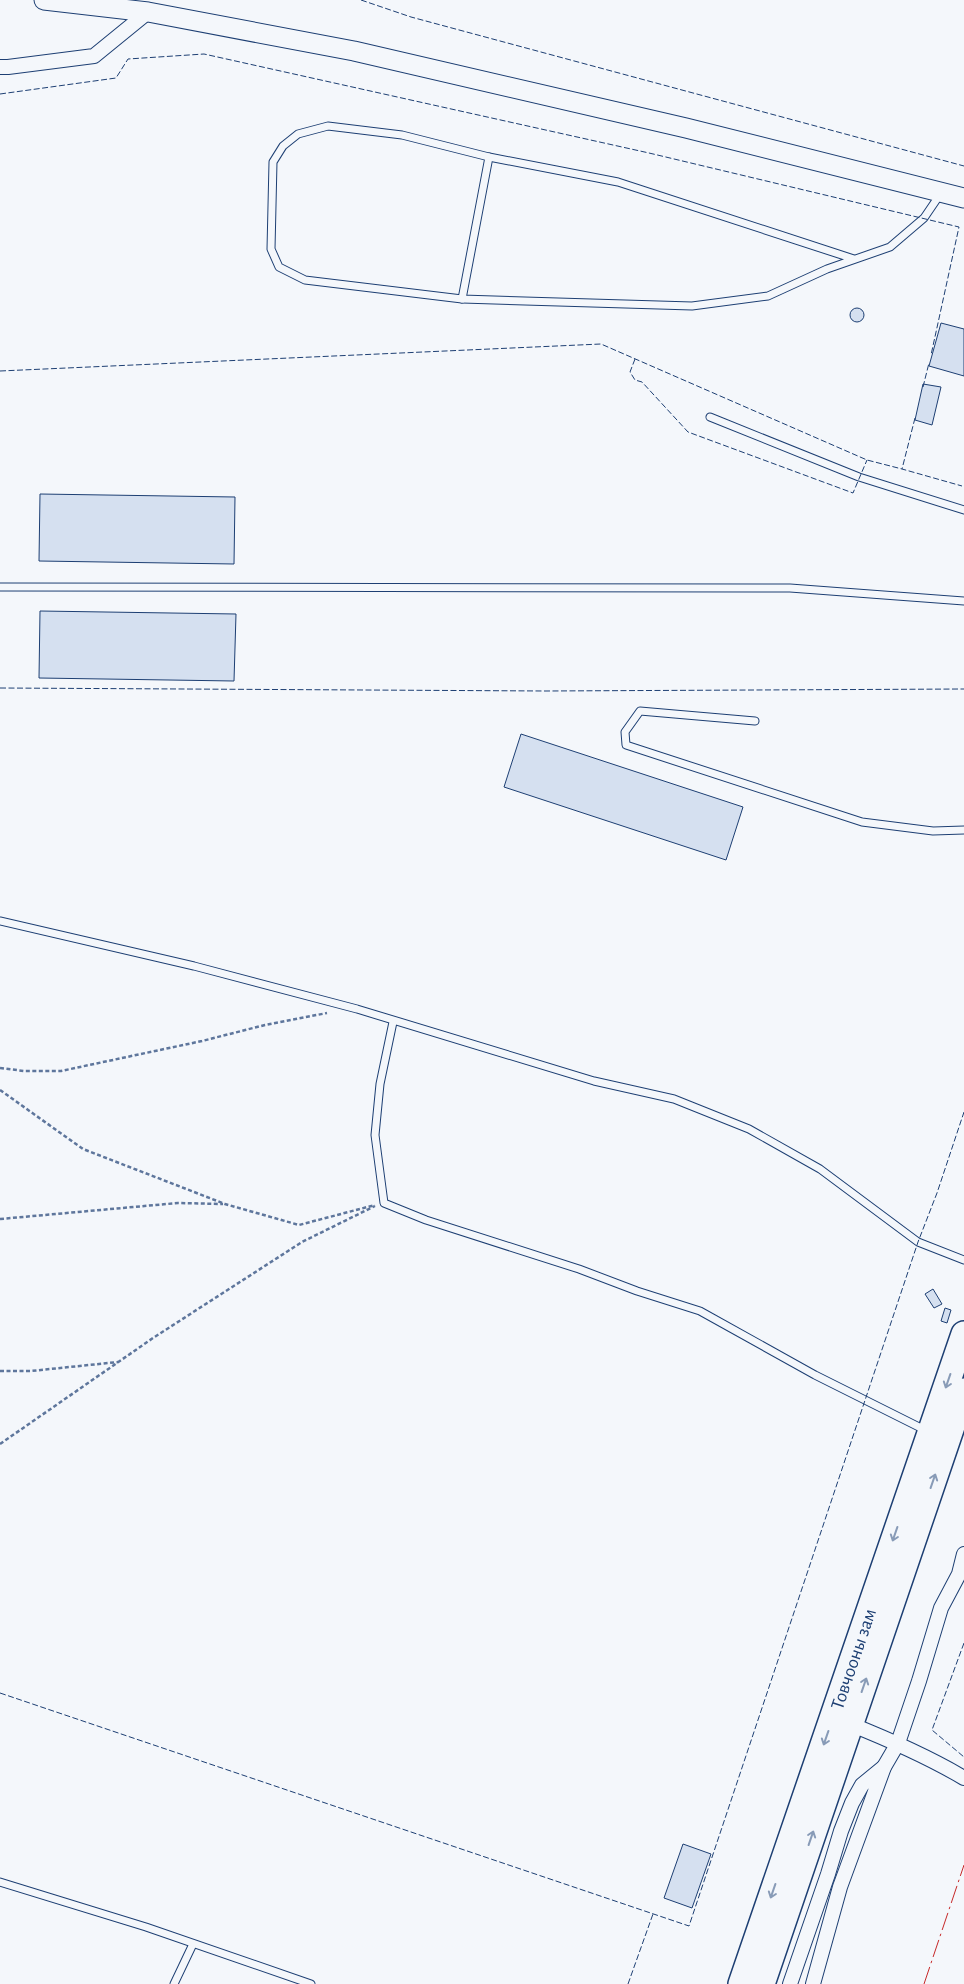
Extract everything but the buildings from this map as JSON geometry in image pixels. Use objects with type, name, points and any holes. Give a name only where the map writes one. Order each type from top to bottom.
[{"type":"highway","name":"Товчооны зам","points":[[742,1984],[964,1334]]},
{"type":"highway","name":"Товчооны зам","points":[[762,1984],[964,1391]]},
{"type":"main road","points":[[44,0],[148,12],[354,50],[686,128],[964,198]]},
{"type":"street","points":[[0,66],[8,67],[94,56],[148,12]]},
{"type":"street","points":[[813,1984],[840,1887],[884,1767],[898,1743],[920,1681],[941,1608],[962,1575],[964,1554]]},
{"type":"street","points":[[850,1724],[898,1743],[938,1762],[964,1778]]},
{"type":"street","points":[[790,1984],[852,1803],[862,1785],[884,1767]]},
{"type":"lane","points":[[854,260],[618,182],[489,157],[402,135],[328,126],[298,134],[283,146],[273,162],[271,249],[278,267],[304,280],[462,298],[692,306],[768,296],[827,269],[854,260],[890,246],[924,218],[942,193]]},
{"type":"lane","points":[[462,298],[489,157]]},
{"type":"lane","points":[[710,417],[859,478],[964,510]]},
{"type":"lane","points":[[0,587],[790,588],[964,601]]},
{"type":"lane","points":[[754,721],[640,711],[624,732],[626,745],[862,822],[933,831],[964,830]]},
{"type":"lane","points":[[0,921],[194,966],[357,1009],[393,1022],[512,1055],[594,1081],[674,1099],[741,1126],[820,1169],[918,1242],[964,1260]]},
{"type":"lane","points":[[393,1022],[380,1084],[374,1135],[384,1202],[426,1220],[579,1269],[636,1291],[700,1311],[815,1375],[930,1432]]},
{"type":"lane","points":[[0,1882],[146,1927],[311,1984]]},
{"type":"lane","points":[[174,1984],[193,1944]]},
{"type":"path","points":[[0,1068],[24,1072],[61,1071],[202,1041],[265,1025],[357,1009]]},
{"type":"path","points":[[0,1090],[83,1150],[225,1204],[299,1225],[384,1202]]},
{"type":"path","points":[[0,1444],[118,1362],[302,1242],[384,1202]]},
{"type":"path","points":[[0,1219],[178,1203],[225,1204]]},
{"type":"path","points":[[0,1371],[31,1371],[118,1362]]},
{"type":"fence","points":[[361,0],[411,17],[964,166]]},
{"type":"fence","points":[[0,94],[116,78],[128,59],[204,54],[649,153],[959,227],[931,355]]},
{"type":"fence","points":[[0,371],[601,344],[867,460],[902,469]]},
{"type":"fence","points":[[635,359],[630,372],[635,380],[642,382],[688,432],[853,493],[867,460]]},
{"type":"fence","points":[[923,387],[929,363]]},
{"type":"fence","points":[[915,418],[902,469],[962,486]]},
{"type":"fence","points":[[0,688],[546,691],[964,689]]},
{"type":"fence","points":[[0,1693],[689,1926],[918,1242],[937,1193],[964,1112]]},
{"type":"fence","points":[[964,1643],[932,1730],[964,1757]]},
{"type":"fence","points":[[628,1984],[653,1914]]},
{"type":"power","points":[[924,1984],[964,1865]]}]
